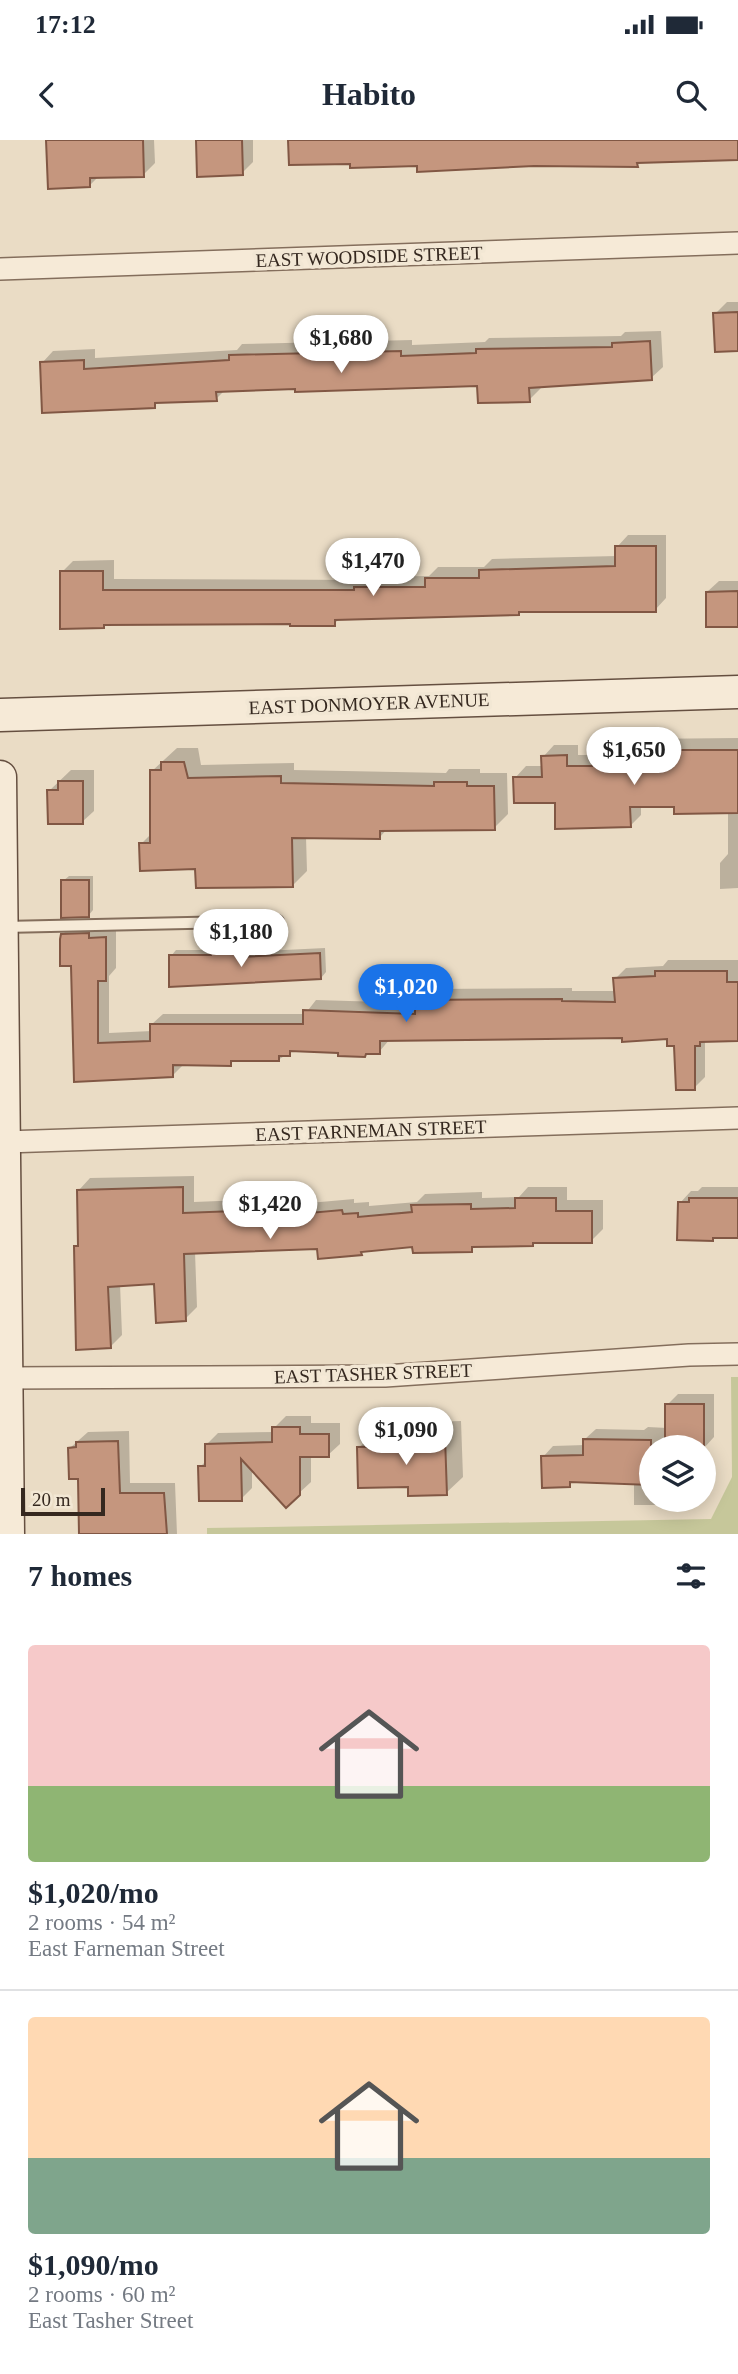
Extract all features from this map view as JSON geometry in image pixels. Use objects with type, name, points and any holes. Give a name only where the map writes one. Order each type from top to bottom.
[{"type":"street","name":"EAST WOODSIDE STREET","points":[[0,269],[738,243]]},
{"type":"street","name":"EAST DONMOYER AVENUE","points":[[0,715],[738,692]]},
{"type":"street","points":[[0,776],[5,1142],[3,1333],[7,1378],[8,1534]]},
{"type":"street","name":"EAST FARNEMAN STREET","points":[[5,1142],[738,1118]]},
{"type":"street","name":"EAST TASHER STREET","points":[[7,1378],[385,1376],[738,1354]]},
{"type":"lane","points":[[3,927],[278,921]]},
{"type":"green space","points":[[731,1377],[738,1377],[738,1534],[207,1534],[207,1528],[711,1519],[732,1477]]},
{"type":"building","points":[[46,140],[143,140],[144,177],[90,178],[90,187],[48,189]]},
{"type":"building","points":[[196,140],[242,140],[243,175],[197,177]]},
{"type":"building","points":[[288,140],[738,140],[738,160],[637,163],[638,167],[534,166],[417,172],[417,166],[350,168],[350,164],[289,165]]},
{"type":"building","points":[[738,312],[738,351],[715,352],[713,313]]},
{"type":"building","points":[[650,341],[652,380],[529,388],[530,402],[478,403],[477,386],[295,392],[295,389],[216,392],[217,401],[155,403],[155,408],[42,413],[40,362],[84,360],[84,369],[229,360],[229,355],[401,351],[401,356],[476,353],[476,349],[612,347],[612,343]]},
{"type":"building","points":[[615,546],[656,546],[656,612],[519,612],[519,615],[335,620],[335,626],[104,625],[104,628],[60,629],[60,571],[103,571],[103,590],[354,590],[354,587],[425,587],[425,578],[479,578],[479,570],[615,566]]},
{"type":"building","points":[[738,591],[738,627],[706,627],[706,592]]},
{"type":"building","points":[[628,750],[738,750],[738,813],[674,814],[674,807],[630,807],[631,827],[555,829],[555,803],[514,803],[513,777],[542,777],[541,756],[567,755],[567,766],[625,766]]},
{"type":"building","points":[[161,762],[184,762],[188,778],[281,776],[281,783],[434,786],[434,782],[467,782],[467,786],[494,786],[495,830],[380,831],[380,839],[292,838],[293,887],[196,888],[195,869],[140,871],[139,843],[150,843],[150,770],[161,770]]},
{"type":"building","points":[[58,781],[83,781],[83,824],[48,824],[47,790],[58,790]]},
{"type":"building","points":[[61,880],[89,880],[89,917],[61,918]]},
{"type":"building","points":[[89,933],[89,938],[106,937],[106,981],[98,981],[98,1043],[150,1041],[150,1024],[303,1024],[303,1010],[415,1014],[415,1000],[562,999],[615,1002],[613,978],[655,976],[655,971],[727,971],[727,982],[738,982],[738,1041],[700,1042],[700,1046],[695,1046],[695,1090],[676,1090],[674,1046],[667,1046],[667,1039],[622,1042],[622,1038],[380,1041],[380,1054],[366,1054],[365,1057],[290,1051],[290,1056],[279,1056],[279,1061],[231,1061],[231,1066],[173,1065],[173,1077],[74,1082],[71,966],[60,966],[60,939],[61,934]]},
{"type":"building","points":[[211,951],[239,951],[239,957],[320,953],[321,979],[169,987],[169,955],[211,955]]},
{"type":"building","points":[[183,1187],[183,1213],[286,1209],[287,1215],[342,1210],[343,1214],[358,1213],[358,1217],[412,1212],[411,1205],[471,1204],[471,1209],[515,1208],[515,1198],[556,1198],[556,1211],[592,1211],[592,1243],[472,1247],[472,1252],[413,1253],[412,1247],[318,1259],[317,1249],[184,1254],[186,1321],[156,1323],[154,1284],[108,1287],[111,1348],[76,1350],[74,1246],[78,1246],[77,1190]]},
{"type":"building","points":[[689,1198],[738,1198],[738,1238],[713,1238],[713,1241],[677,1240],[678,1202],[689,1202]]},
{"type":"building","points":[[665,1404],[704,1404],[704,1435],[665,1435]]},
{"type":"building","points":[[272,1427],[300,1427],[300,1434],[329,1434],[329,1457],[300,1457],[300,1495],[286,1508],[241,1459],[242,1501],[199,1501],[198,1466],[205,1466],[205,1444],[272,1442]]},
{"type":"building","points":[[445,1437],[447,1495],[408,1496],[408,1487],[358,1488],[357,1447],[406,1446],[406,1438]]},
{"type":"building","points":[[583,1439],[639,1440],[639,1485],[570,1482],[570,1487],[542,1488],[541,1456],[583,1455]]},
{"type":"building","points":[[118,1441],[120,1493],[164,1493],[167,1534],[79,1534],[78,1479],[69,1479],[68,1448],[76,1447],[76,1442]]}]
